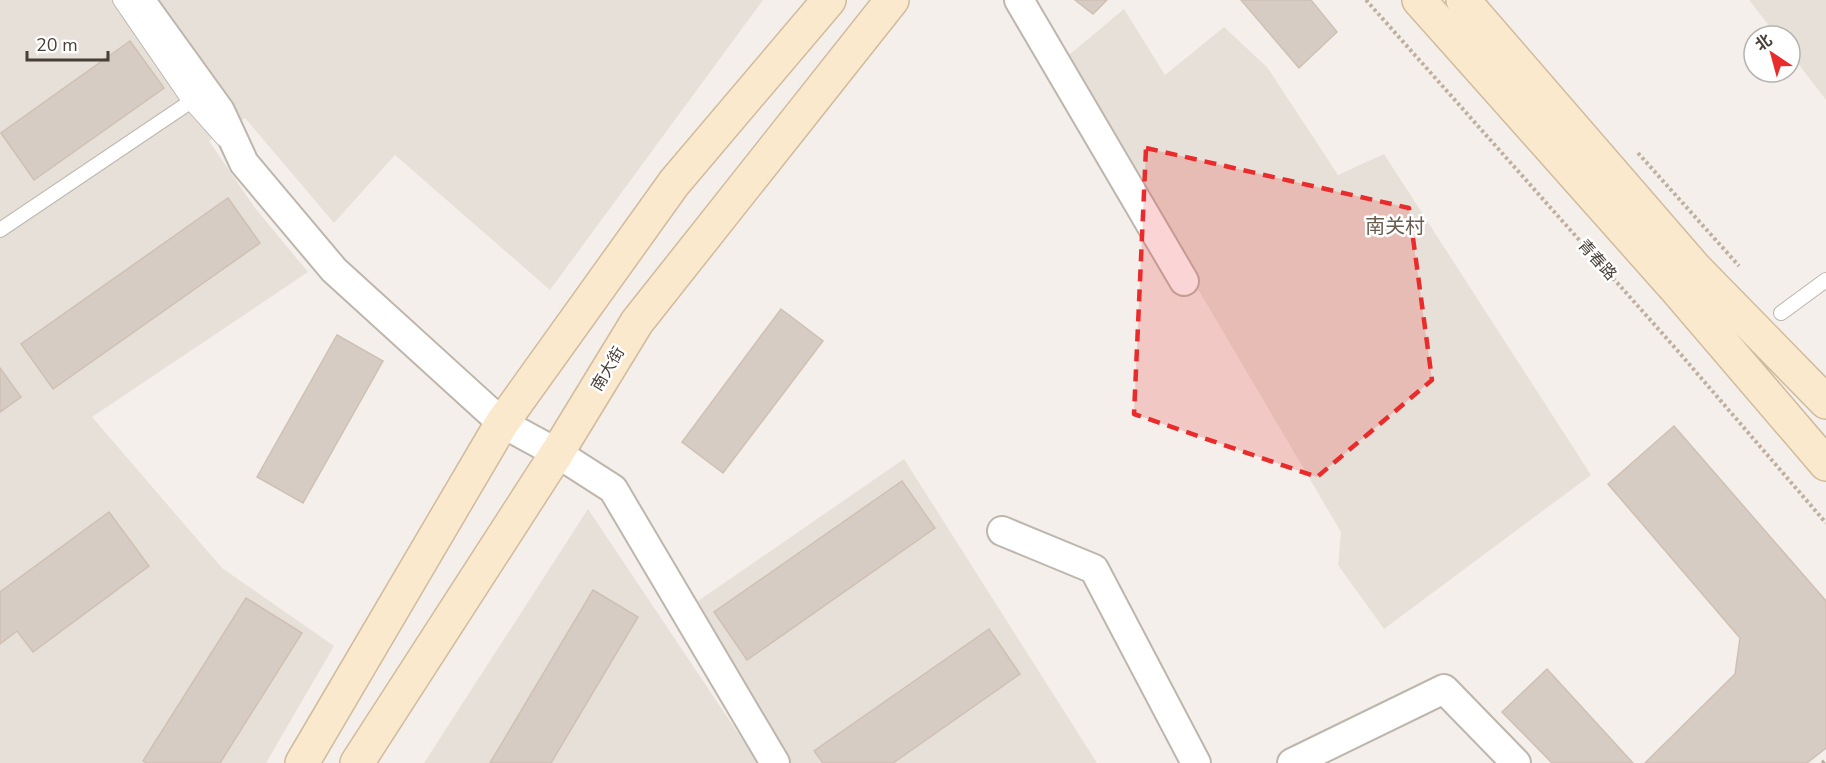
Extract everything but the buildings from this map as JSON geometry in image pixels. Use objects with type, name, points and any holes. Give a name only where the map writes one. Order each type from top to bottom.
[{"type":"main road","points":[[302,763],[502,423],[674,183],[829,0]]},
{"type":"main road","name":"南大街","points":[[357,763],[557,453],[637,321],[892,0]]},
{"type":"main road","points":[[1419,0],[1677,290],[1826,464]]},
{"type":"main road","points":[[1463,0],[1695,268],[1826,402]]},
{"type":"street","points":[[140,0],[220,111],[244,162],[334,270],[502,423],[557,453],[613,489],[775,763]]},
{"type":"street","points":[[1019,0],[1184,281]]},
{"type":"street","points":[[1002,531],[1094,568],[1196,763]]},
{"type":"street","points":[[1292,763],[1444,689],[1516,763]]},
{"type":"lane","points":[[120,0],[190,102],[244,162]]},
{"type":"lane","points":[[0,230],[190,102]]},
{"type":"lane","points":[[1781,313],[1826,280]]},
{"type":"path","name":"青春路","points":[[1366,0],[1677,350],[1826,523]]},
{"type":"path","points":[[1638,153],[1741,269]]},
{"type":"path","points":[[1822,763],[1826,760]]},
{"type":"highlighted area","points":[[1146,148],[1409,208],[1432,380],[1317,477],[1134,414]]},
{"type":"shaded area","points":[[0,0],[763,0],[550,290],[395,155],[334,223],[245,118],[209,141],[255,208],[308,272],[92,417],[222,568],[334,646],[266,763],[0,763]]},
{"type":"shaded area","points":[[1749,0],[1826,0],[1826,100],[1802,69],[1802,24],[1768,24]]},
{"type":"shaded area","points":[[1124,9],[1165,75],[1224,27],[1267,67],[1338,175],[1384,154],[1591,475],[1384,629],[1338,565],[1341,532],[1063,60]]},
{"type":"shaded area","points":[[904,459],[1097,763],[787,763],[698,601]]},
{"type":"shaded area","points":[[588,509],[758,763],[424,763]]},
{"type":"district","name":"南关村","points":[[1395,226]]}]
